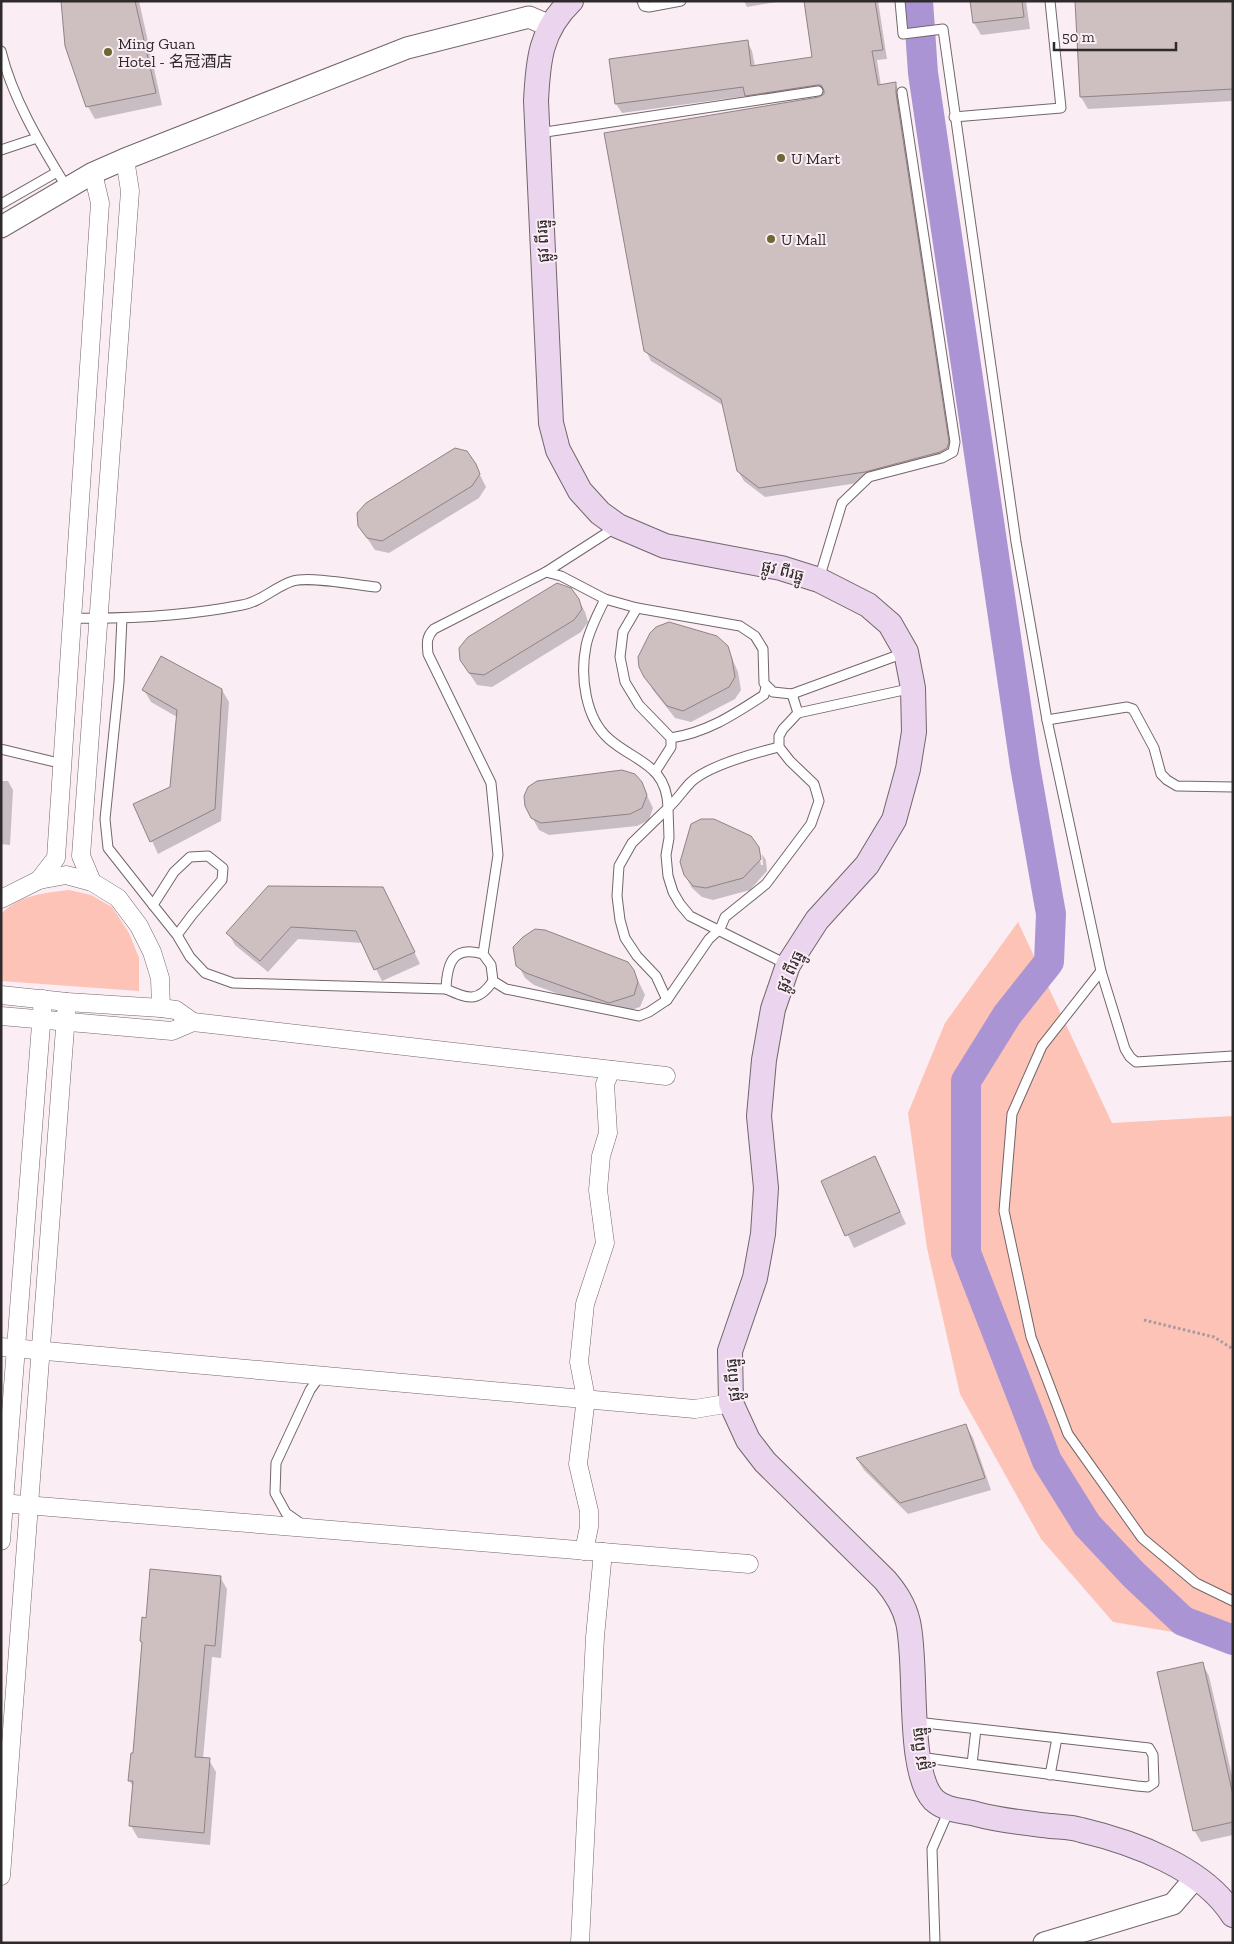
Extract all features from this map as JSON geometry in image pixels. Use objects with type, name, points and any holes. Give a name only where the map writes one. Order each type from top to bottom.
[{"type":"main road","name":"ផ្លូវ ពីរធ្នូ","points":[[571,1],[550,26],[541,48],[538,69],[536,133],[551,423],[558,450],[580,491],[600,512],[618,526],[665,546],[780,568],[819,580],[868,605],[890,624],[906,652],[913,688],[914,732],[908,769],[894,820],[867,865],[817,920],[788,965],[773,1009],[764,1060],[759,1116],[766,1188],[763,1234],[755,1278],[730,1351],[731,1403],[748,1440],[766,1462],[886,1580],[902,1601],[909,1624],[918,1757],[924,1786],[934,1800],[949,1810],[996,1820],[1080,1829],[1162,1857],[1196,1877],[1225,1902],[1233,1915]]},
{"type":"street","points":[[1,227],[62,180],[93,173],[407,48],[529,17],[550,26]]},
{"type":"street","points":[[92,882],[81,856],[130,191],[125,159]]},
{"type":"street","points":[[39,880],[56,858],[100,203],[93,173]]},
{"type":"street","points":[[1,899],[39,880],[66,875],[92,882],[118,898],[139,926],[152,952],[160,978],[161,1008]]},
{"type":"street","points":[[1,996],[161,1008],[176,1010],[193,1022],[666,1076]]},
{"type":"street","points":[[1,1541],[9,1348],[43,999]]},
{"type":"street","points":[[1,1876],[8,1695],[29,1505],[67,1002]]},
{"type":"street","points":[[1,1016],[172,1031],[193,1022]]},
{"type":"street","points":[[584,1551],[589,1527],[589,1511],[578,1464],[586,1398],[580,1362],[581,1331],[585,1304],[605,1243],[598,1190],[601,1156],[608,1133],[605,1084],[611,1070]]},
{"type":"street","points":[[9,1348],[695,1409],[731,1403]]},
{"type":"street","points":[[8,1368],[39,1371]]},
{"type":"street","points":[[3,1503],[749,1564]]},
{"type":"street","points":[[580,1943],[594,1637],[603,1552]]},
{"type":"street","points":[[1044,1943],[1173,1904],[1196,1877]]},
{"type":"lane","points":[[642,1],[644,6],[649,7],[681,1]]},
{"type":"lane","points":[[900,1],[904,34],[943,29],[954,118],[1016,542],[1047,720],[1101,971],[1125,1049],[1136,1062],[1233,1056]]},
{"type":"lane","points":[[954,118],[1061,108],[1050,1]]},
{"type":"lane","points":[[1,51],[14,87],[37,138],[62,180],[1,204]]},
{"type":"lane","points":[[536,133],[818,91]]},
{"type":"lane","points":[[819,580],[842,503],[849,495],[869,477],[942,458],[953,452],[955,442],[902,92]]},
{"type":"lane","points":[[1,150],[37,138]]},
{"type":"lane","points":[[483,954],[498,855],[491,783],[428,654],[426,642],[434,629],[546,572],[618,526]]},
{"type":"lane","points":[[546,572],[561,576],[605,600],[637,608],[740,626],[755,636],[763,649],[764,683],[773,692],[792,694],[906,652]]},
{"type":"lane","points":[[72,618],[122,618],[223,609],[252,604],[275,589],[294,580],[321,580],[376,587]]},
{"type":"lane","points":[[605,600],[592,626],[586,645],[584,674],[588,704],[596,724],[608,739],[638,757],[655,772],[664,786],[668,797],[668,876],[673,892],[690,916],[720,929],[788,965]]},
{"type":"lane","points":[[637,608],[623,632],[620,657],[625,682],[638,705],[671,738],[671,747],[655,772]]},
{"type":"lane","points":[[122,618],[105,819],[108,848],[177,935],[190,957],[205,973],[233,983],[446,989],[461,996],[474,998],[486,992],[493,982],[491,965],[483,954],[471,950],[458,953],[449,963],[446,989]]},
{"type":"lane","points":[[671,738],[688,735],[715,725],[764,695],[766,687]]},
{"type":"lane","points":[[493,982],[506,989],[639,1016],[667,1000],[709,940],[720,929],[725,917],[766,884],[811,824],[819,801],[814,784],[790,761],[779,747],[778,736],[783,729],[798,713],[913,688]]},
{"type":"lane","points":[[792,694],[798,713]]},
{"type":"lane","points":[[1047,720],[1127,706],[1133,708],[1154,748],[1161,774],[1166,780],[1177,786],[1233,787]]},
{"type":"lane","points":[[667,1000],[656,976],[637,956],[625,938],[620,920],[617,896],[619,866],[632,842],[681,796],[692,782],[706,771],[748,755],[779,747]]},
{"type":"lane","points":[[1,749],[63,764]]},
{"type":"lane","points":[[153,905],[174,872],[190,857],[208,856],[223,868],[222,880],[177,935]]},
{"type":"lane","points":[[1101,971],[1042,1046],[1012,1114],[1004,1211],[1030,1337],[1068,1434],[1142,1538],[1196,1583],[1233,1601]]},
{"type":"lane","points":[[308,1528],[286,1513],[275,1493],[276,1464],[303,1403],[320,1375]]},
{"type":"lane","points":[[916,1722],[1149,1748],[1154,1755],[1154,1784],[1148,1787],[918,1757]]},
{"type":"lane","points":[[972,1764],[976,1729]]},
{"type":"lane","points":[[1050,1775],[1057,1738]]},
{"type":"lane","points":[[935,1943],[932,1849],[949,1810]]},
{"type":"path","points":[[1144,1320],[1214,1338],[1233,1349]]},
{"type":"shaded area","points":[[69,890],[91,895],[112,907],[129,933],[139,958],[139,991],[1,981],[1,914],[24,899]]},
{"type":"shaded area","points":[[1018,922],[1112,1123],[1233,1116],[1233,1642],[1113,1622],[1041,1539],[960,1394],[927,1248],[908,1113],[945,1023]]},
{"type":"building","name":"Ming Guan Hotel - 名冠酒店","points":[[61,1],[135,1],[156,93],[86,107],[65,46]]},
{"type":"building","name":"U Mall","points":[[804,1],[875,1],[883,50],[872,51],[878,85],[896,82],[896,93],[949,442],[947,448],[940,452],[865,472],[759,488],[737,471],[721,399],[644,351],[604,133],[819,97],[824,94],[824,90],[821,85],[817,85],[745,96],[743,87],[615,104],[609,59],[748,40],[751,66],[812,57]]},
{"type":"building","points":[[970,1],[1022,1],[1024,17],[973,23]]},
{"type":"building","points":[[1075,1],[1233,1],[1233,89],[1080,97]]},
{"type":"building","points":[[455,448],[467,451],[476,464],[480,474],[472,486],[382,541],[367,538],[358,526],[357,513],[366,503]]},
{"type":"building","points":[[557,583],[571,588],[579,599],[582,609],[574,620],[484,675],[469,673],[460,660],[459,648],[468,637]]},
{"type":"building","points":[[669,622],[717,636],[728,646],[735,677],[729,687],[683,711],[667,706],[644,677],[639,667],[638,657],[650,633],[656,627]]},
{"type":"building","points":[[161,656],[222,689],[215,809],[150,842],[133,804],[170,787],[177,710],[142,690]]},
{"type":"building","points":[[622,770],[635,774],[642,782],[647,795],[642,808],[630,814],[541,823],[531,818],[525,806],[524,796],[528,787],[537,781]]},
{"type":"building","points":[[701,819],[714,819],[751,836],[759,847],[761,859],[743,878],[706,888],[693,886],[684,875],[680,862],[691,824]]},
{"type":"building","points":[[268,886],[383,887],[415,952],[374,970],[356,931],[291,927],[260,961],[226,933]]},
{"type":"building","points":[[535,929],[545,930],[628,962],[634,970],[638,982],[634,995],[609,1003],[526,973],[516,966],[513,947]]},
{"type":"building","points":[[875,1156],[900,1212],[845,1236],[821,1181]]},
{"type":"building","points":[[966,1424],[985,1478],[900,1503],[856,1458]]},
{"type":"building","points":[[150,1569],[221,1576],[215,1646],[205,1645],[195,1757],[210,1758],[204,1833],[129,1826],[133,1781],[128,1781],[131,1753],[133,1753],[142,1642],[140,1641],[142,1617],[146,1618]]},
{"type":"building","points":[[1203,1662],[1233,1795],[1233,1822],[1193,1831],[1157,1672]]},
{"type":"waterway","points":[[918,1],[923,73],[1025,766],[1051,914],[1049,962],[1007,1015],[966,1081],[966,1253],[1047,1461],[1087,1525],[1134,1575],[1183,1621],[1233,1640]]},
{"type":"place","name":"Ming Guan Hotel - 名冠酒店","points":[[108,52]]},
{"type":"place","name":"U Mart","points":[[781,158]]},
{"type":"place","name":"U Mall","points":[[771,239]]}]
